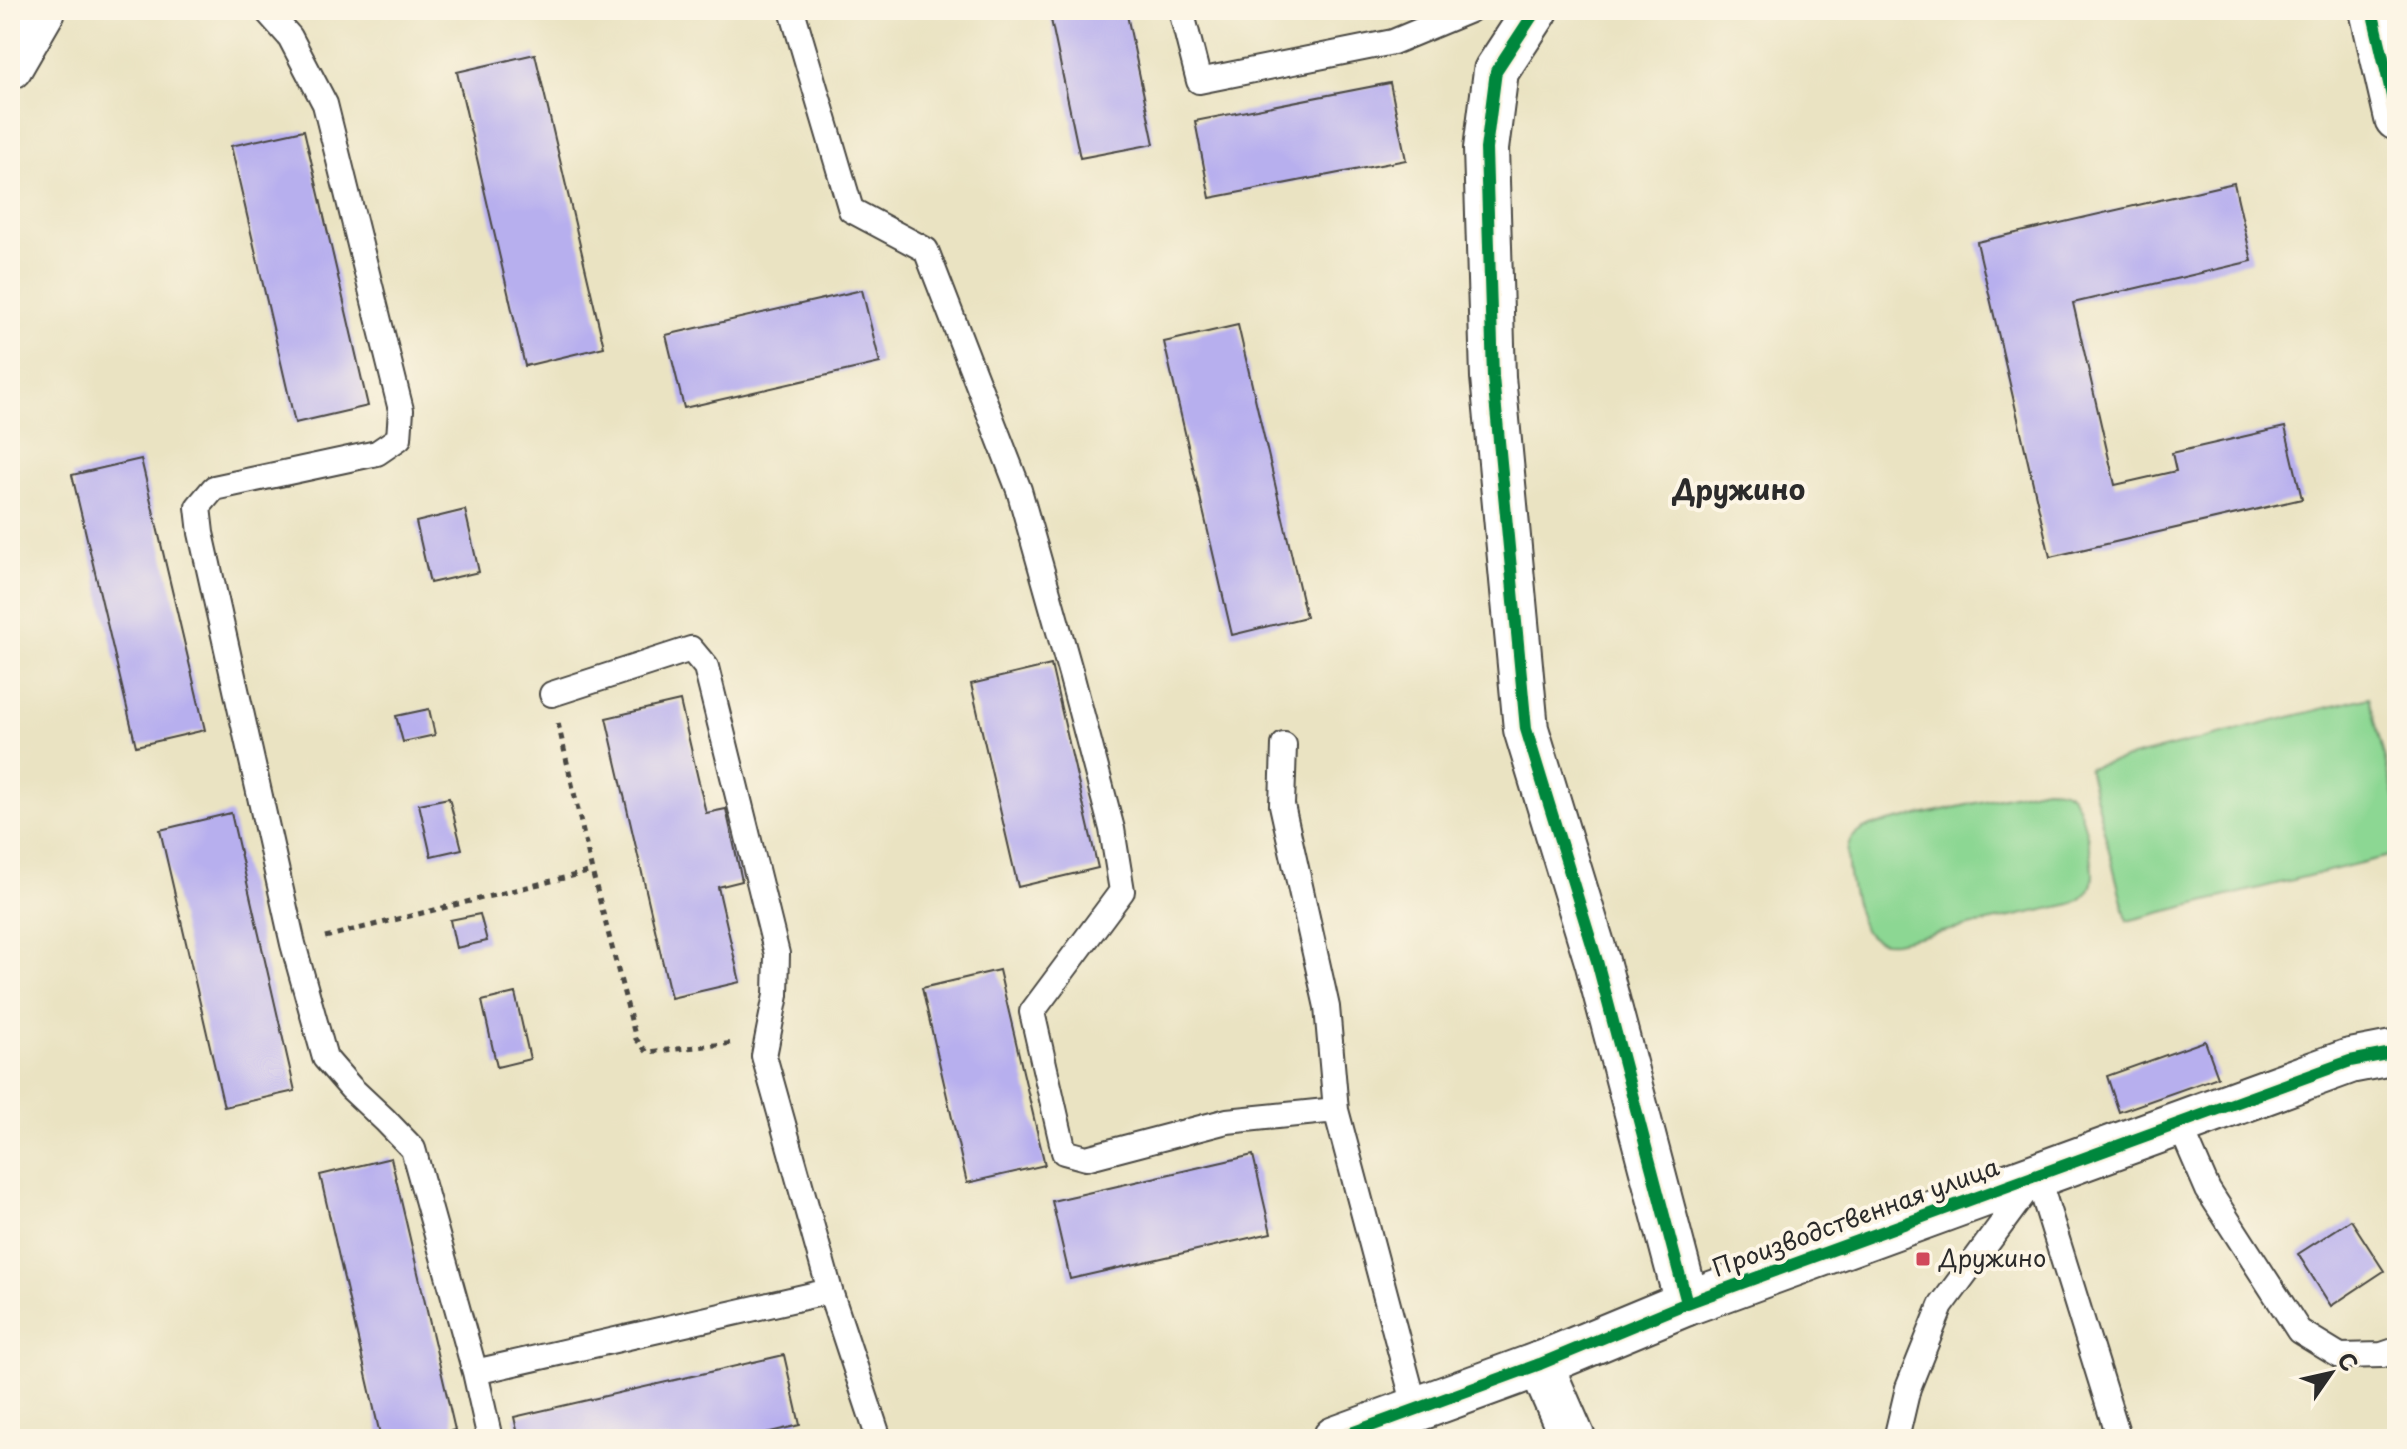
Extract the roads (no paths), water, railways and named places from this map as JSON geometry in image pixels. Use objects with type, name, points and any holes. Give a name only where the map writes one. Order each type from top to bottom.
[{"type":"street","points":[[10,67],[43,10]]},
{"type":"street","points":[[1536,10],[1496,71],[1486,149],[1493,377],[1526,729],[1597,961],[1687,1303]]},
{"type":"street","points":[[2372,10],[2397,118]]},
{"type":"street","name":"Производственная улица","points":[[1335,1439],[1540,1364],[1687,1303],[2179,1123],[2350,1061],[2397,1052]]},
{"type":"street","points":[[1540,1364],[1573,1439]]},
{"type":"lane","points":[[266,10],[290,37],[325,104],[401,410],[399,438],[377,453],[214,488],[198,507],[201,533],[293,944],[325,1058],[413,1149],[475,1372],[490,1439]]},
{"type":"lane","points":[[792,10],[851,210],[926,250],[1019,490],[1112,829],[1122,891],[1032,1012],[1064,1152],[1086,1158],[1227,1121],[1336,1110]]},
{"type":"lane","points":[[1181,10],[1199,81],[1393,42],[1470,10]]},
{"type":"lane","points":[[552,694],[691,649],[706,667],[777,954],[776,995],[764,1056],[830,1291],[879,1439]]},
{"type":"lane","points":[[1284,745],[1282,805],[1327,1007],[1336,1110],[1416,1410]]},
{"type":"lane","points":[[2179,1123],[2208,1190],[2299,1331],[2340,1356],[2382,1355],[2397,1350]]},
{"type":"lane","points":[[2037,1175],[2119,1438]]},
{"type":"lane","points":[[1896,1439],[1908,1388],[1941,1306],[2037,1175]]},
{"type":"lane","points":[[475,1372],[830,1291]]},
{"type":"place","name":"Дружино","points":[[1923,1259]]},
{"type":"district","name":"Дружино","points":[[1739,490]]}]
